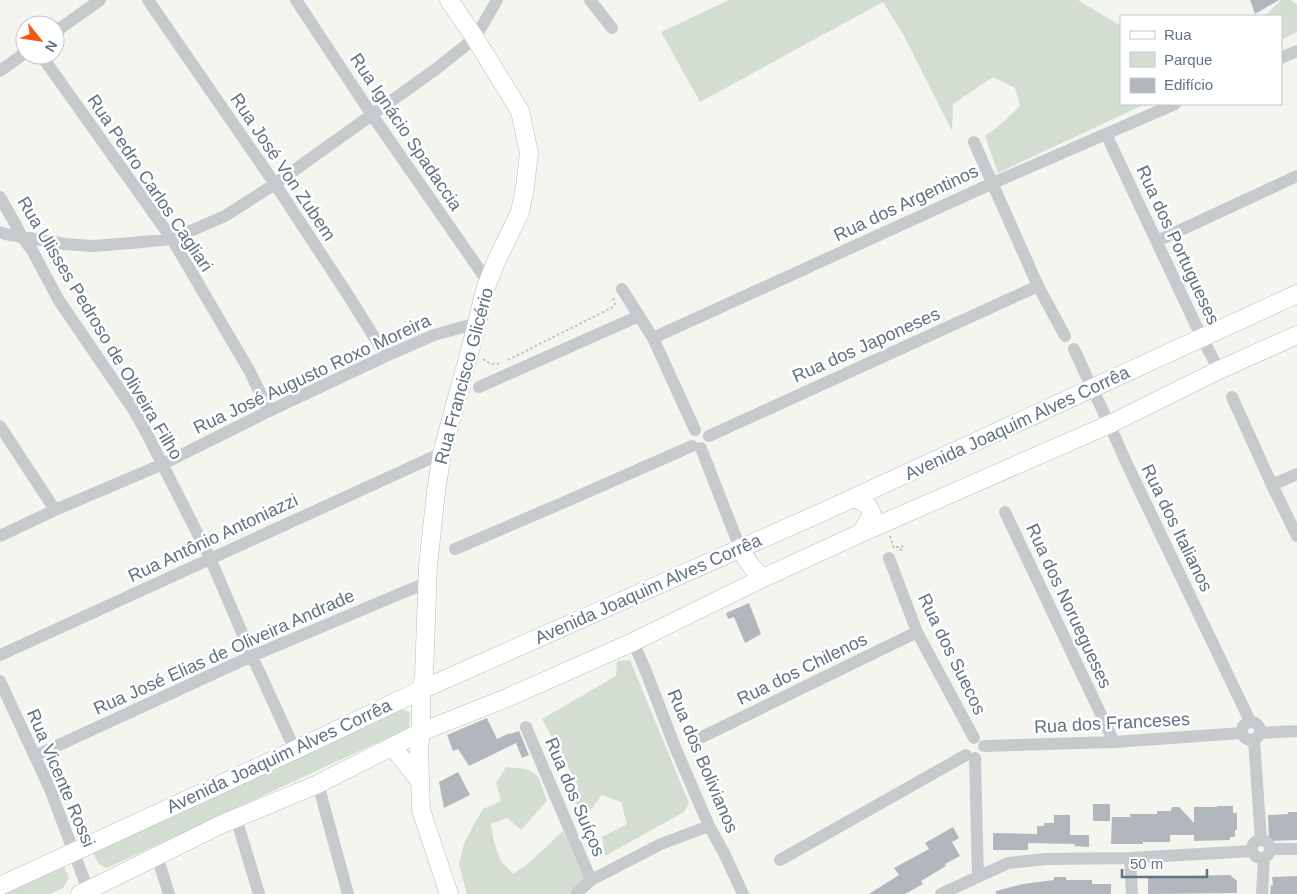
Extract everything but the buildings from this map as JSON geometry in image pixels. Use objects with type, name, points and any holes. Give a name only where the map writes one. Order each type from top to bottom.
[{"type":"main road","name":"Rua Francisco Glicério","points":[[449,0],[520,111],[529,153],[520,212],[488,282],[442,453],[431,530],[424,676],[421,690],[419,748],[421,810],[449,894]]},
{"type":"main road","name":"Avenida Joaquim Alves Corrêa","points":[[0,886],[421,690],[853,498],[1297,294]]},
{"type":"main road","name":"Avenida Joaquim Alves Corrêa","points":[[84,892],[222,824],[318,784],[421,732],[509,697],[633,642],[861,532],[1110,424],[1219,370],[1297,335]]},
{"type":"main road","points":[[853,498],[866,504],[870,508],[872,515],[861,532]]},
{"type":"main road","points":[[740,548],[755,572],[763,578]]},
{"type":"main road","points":[[393,747],[420,780]]},
{"type":"street","points":[[65,25],[100,0]]},
{"type":"street","name":"Rua José Von Zubem","points":[[148,0],[275,184],[386,356]]},
{"type":"street","name":"Rua Ignácio Spadaccia","points":[[296,0],[372,115],[488,282]]},
{"type":"street","points":[[0,232],[65,244],[93,246],[172,239],[225,216],[275,184],[436,69],[475,38],[497,0]]},
{"type":"street","points":[[590,0],[612,28]]},
{"type":"street","points":[[1282,58],[1297,50]]},
{"type":"street","points":[[0,71],[15,60]]},
{"type":"street","name":"Rua Pedro Carlos Cagliari","points":[[48,65],[172,239],[249,370],[269,411]]},
{"type":"street","name":"Rua dos Argentinos","points":[[653,338],[993,183],[1173,105]]},
{"type":"street","name":"Rua dos Portugueses","points":[[1106,134],[1202,338],[1219,370]]},
{"type":"street","points":[[974,142],[1038,286],[1065,336]]},
{"type":"street","points":[[1157,241],[1297,176]]},
{"type":"street","name":"Rua Ulisses Pedroso de Oliveira Filho","points":[[1,205],[18,227],[21,236],[32,250],[58,299],[133,409],[163,464],[210,558],[295,750]]},
{"type":"street","name":"Rua dos Japoneses","points":[[709,436],[1038,286]]},
{"type":"street","points":[[622,290],[653,338],[695,430]]},
{"type":"street","points":[[479,387],[639,316]]},
{"type":"street","name":"Rua José Augusto Roxo Moreira","points":[[0,536],[55,510],[163,464],[269,411],[434,335],[475,331]]},
{"type":"street","name":"Rua dos Italianos","points":[[1074,349],[1250,721]]},
{"type":"street","points":[[1232,397],[1297,536]]},
{"type":"street","points":[[0,426],[55,510]]},
{"type":"street","points":[[455,548],[697,447],[707,445],[709,436],[702,429],[695,430],[690,434],[689,440],[697,447],[740,548]]},
{"type":"street","name":"Rua Antônio Antoniazzi","points":[[0,655],[442,453]]},
{"type":"street","points":[[1272,486],[1297,474]]},
{"type":"street","name":"Rua dos Noruegueses","points":[[1005,512],[1114,742]]},
{"type":"street","name":"Rua dos Suecos","points":[[889,558],[918,632],[979,742]]},
{"type":"street","name":"Rua José Elias de Oliveira Andrade","points":[[35,756],[252,656],[428,582]]},
{"type":"street","name":"Rua dos Chilenos","points":[[702,737],[918,632]]},
{"type":"street","name":"Rua dos Bolivianos","points":[[633,642],[709,826],[743,894]]},
{"type":"street","name":"Rua Vicente Rossi","points":[[0,681],[50,789],[73,852],[84,892]]},
{"type":"street","points":[[1261,839],[1257,736],[1260,727],[1256,722],[1250,721],[1243,727],[1242,733],[1251,740],[1257,736],[1297,731]]},
{"type":"street","name":"Rua dos Suíços","points":[[526,727],[591,880]]},
{"type":"street","name":"Rua dos Franceses","points":[[979,742],[1114,742],[1242,733]]},
{"type":"street","points":[[780,860],[970,756],[981,756],[983,753],[979,742],[971,738],[965,742],[964,748],[970,756],[978,877]]},
{"type":"street","points":[[318,784],[348,894]]},
{"type":"street","points":[[236,818],[259,894]]},
{"type":"street","points":[[576,894],[591,880],[661,844],[709,826]]},
{"type":"street","points":[[1261,839],[1253,845],[1252,851],[1258,858],[1267,854],[1297,849]]},
{"type":"street","points":[[1261,839],[1269,843],[1262,894]]},
{"type":"street","points":[[941,894],[1008,863],[1046,859],[1130,858],[1252,851]]},
{"type":"street","points":[[157,856],[169,894]]},
{"type":"street","points":[[1130,858],[1132,894]]},
{"type":"path","points":[[475,331],[479,357],[490,364],[502,363],[613,307],[615,304],[612,295],[622,290]]},
{"type":"path","points":[[887,521],[894,548],[902,546],[903,548],[890,555],[889,558]]},
{"type":"green space","points":[[729,0],[1078,0],[1120,25],[1120,105],[1143,105],[998,173],[985,136],[1020,106],[1015,88],[993,77],[953,104],[952,131],[903,34],[883,2],[700,102],[661,32]]},
{"type":"green space","points":[[1281,0],[1291,0],[1297,5],[1297,32],[1282,40],[1282,15],[1266,15]]},
{"type":"green space","points":[[630,660],[689,803],[684,812],[605,856],[602,837],[627,824],[621,802],[602,795],[586,816],[574,812],[578,786],[542,719],[616,676],[617,661]]},
{"type":"green space","points":[[400,709],[410,712],[409,728],[107,868],[99,864],[93,854],[98,848]]},
{"type":"green space","points":[[506,767],[527,769],[538,776],[547,801],[521,830],[507,818],[491,824],[494,842],[501,861],[513,874],[529,863],[563,831],[584,879],[568,894],[467,894],[459,864],[464,844],[483,809],[501,801],[496,783]]},
{"type":"green space","points":[[63,864],[69,878],[63,888],[50,894],[0,894]]}]
